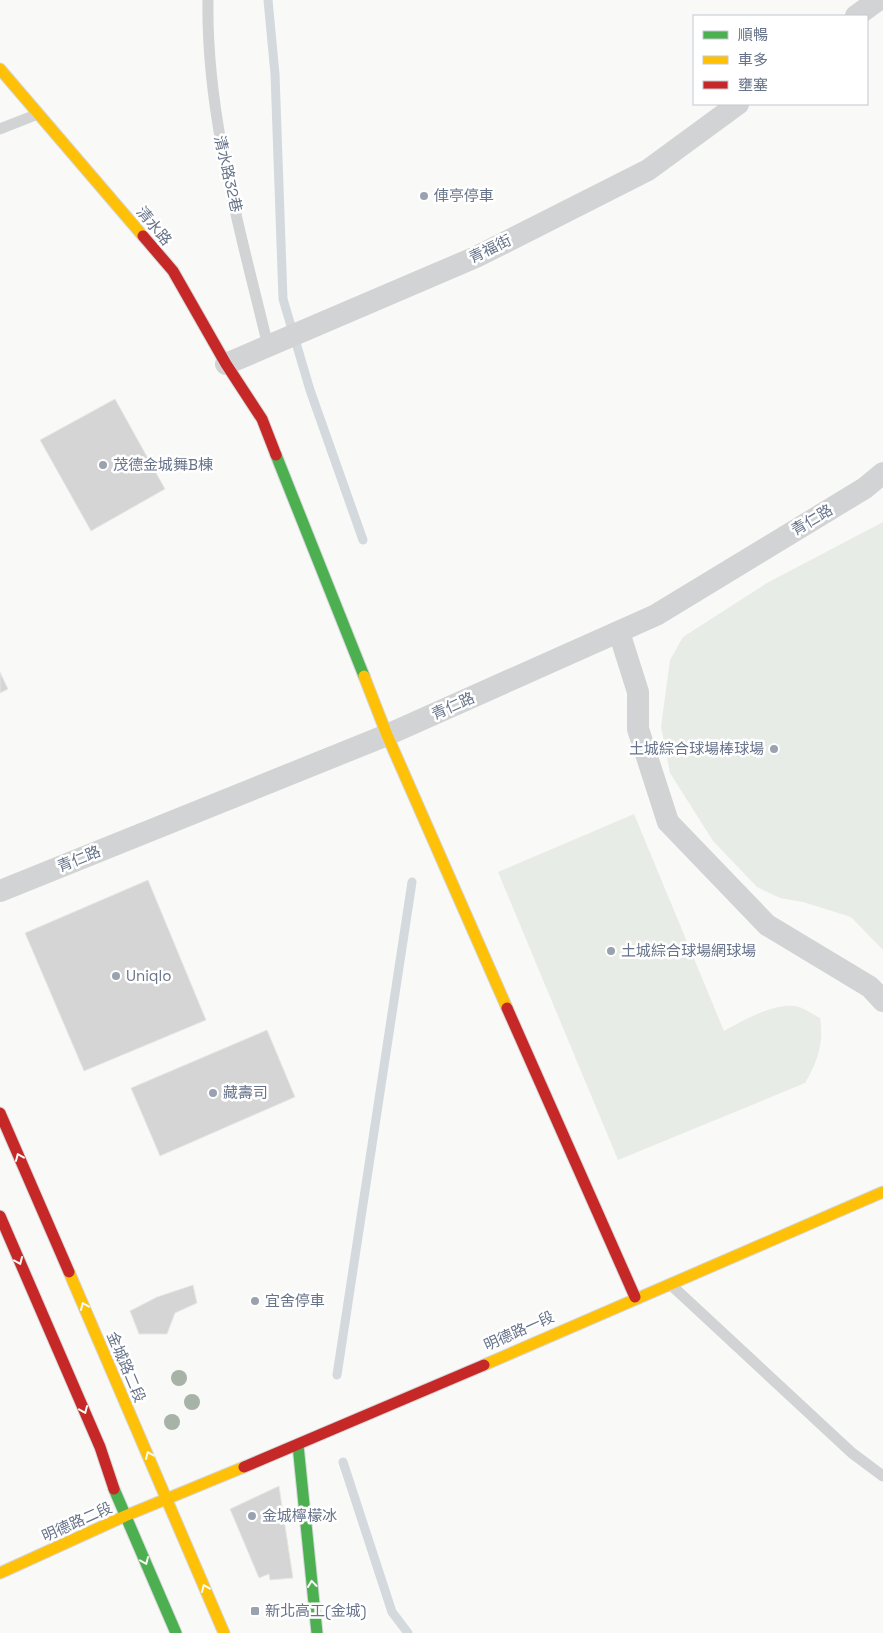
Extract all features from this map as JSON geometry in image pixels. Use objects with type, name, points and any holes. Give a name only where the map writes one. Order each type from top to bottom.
[{"type":"street","points":[[857,15],[878,0]]},
{"type":"street","name":"清水路","points":[[0,69],[173,271],[226,364],[262,419],[387,736],[635,1297]]},
{"type":"street","name":"青福街","points":[[226,364],[476,257],[648,170],[737,105]]},
{"type":"street","name":"青仁路","points":[[0,891],[387,736],[656,615],[865,488],[883,473]]},
{"type":"street","points":[[619,632],[638,692],[638,729],[668,822],[767,925],[870,987],[883,1001]]},
{"type":"street","name":"金城路二段","points":[[0,1114],[224,1633]]},
{"type":"street","name":"明德路一段","points":[[168,1500],[635,1297],[670,1284],[883,1192]]},
{"type":"street","points":[[0,1216],[100,1447],[106,1470],[176,1633]]},
{"type":"street","points":[[298,1445],[317,1633]]},
{"type":"street","name":"明德路二段","points":[[0,1573],[125,1516],[168,1500]]},
{"type":"lane","name":"清水路32巷","points":[[208,0],[208,32],[218,128],[268,346]]},
{"type":"lane","points":[[0,129],[38,114]]},
{"type":"lane","points":[[670,1284],[852,1453],[883,1476]]},
{"type":"shaded area","name":"土城綜合球場棒球場","points":[[883,522],[883,950],[851,917],[803,902],[780,898],[757,887],[713,841],[670,773],[661,726],[670,660],[683,637],[767,583]]},
{"type":"shaded area","name":"土城綜合球場網球場","points":[[634,814],[724,1031],[768,1010],[777,1007],[795,1006],[820,1018],[821,1036],[817,1059],[805,1083],[618,1160],[498,872]]},
{"type":"building","name":"茂德金城舞B棟","points":[[115,399],[165,489],[91,531],[40,440]]},
{"type":"building","points":[[0,672],[8,689],[0,693]]},
{"type":"building","name":"Uniqlo","points":[[148,880],[206,1020],[84,1071],[25,933]]},
{"type":"building","name":"藏壽司","points":[[267,1030],[295,1097],[160,1156],[131,1088]]},
{"type":"building","points":[[193,1285],[197,1303],[175,1313],[167,1334],[139,1334],[130,1311],[157,1297]]},
{"type":"building","points":[[279,1486],[293,1578],[270,1580],[269,1574],[259,1578],[230,1509]]},
{"type":"waterway","points":[[268,0],[275,74],[283,299],[310,390],[363,540]]},
{"type":"waterway","points":[[337,1375],[412,882]]},
{"type":"waterway","points":[[343,1462],[392,1612],[408,1633]]},
{"type":"traffic: fast","points":[[276,455],[364,676]]},
{"type":"traffic: fast","points":[[298,1445],[317,1633]]},
{"type":"traffic: fast","points":[[114,1489],[176,1633]]},
{"type":"traffic: slow","points":[[0,69],[143,236]]},
{"type":"traffic: slow","points":[[364,676],[387,735],[507,1008]]},
{"type":"traffic: slow","points":[[484,1365],[883,1192]]},
{"type":"traffic: slow","points":[[69,1272],[224,1633]]},
{"type":"traffic: slow","points":[[0,1573],[125,1516],[244,1467]]},
{"type":"traffic: jam","points":[[143,236],[173,271],[226,364],[262,419],[276,455]]},
{"type":"traffic: jam","points":[[507,1008],[635,1297]]},
{"type":"traffic: jam","points":[[0,1113],[69,1272]]},
{"type":"traffic: jam","points":[[0,1216],[100,1447],[114,1489]]},
{"type":"traffic: jam","points":[[244,1467],[484,1365]]},
{"type":"place","name":"俥亭停車","points":[[424,196]]},
{"type":"place","name":"茂德金城舞B棟","points":[[103,465]]},
{"type":"place","name":"土城綜合球場棒球場","points":[[774,749]]},
{"type":"place","name":"土城綜合球場網球場","points":[[611,951]]},
{"type":"place","name":"Uniqlo","points":[[116,976]]},
{"type":"place","name":"藏壽司","points":[[213,1093]]},
{"type":"place","name":"宜舍停車","points":[[255,1301]]},
{"type":"place","name":"金城檸檬冰","points":[[252,1516]]},
{"type":"place","name":"新北高工(金城)","points":[[255,1611]]}]
